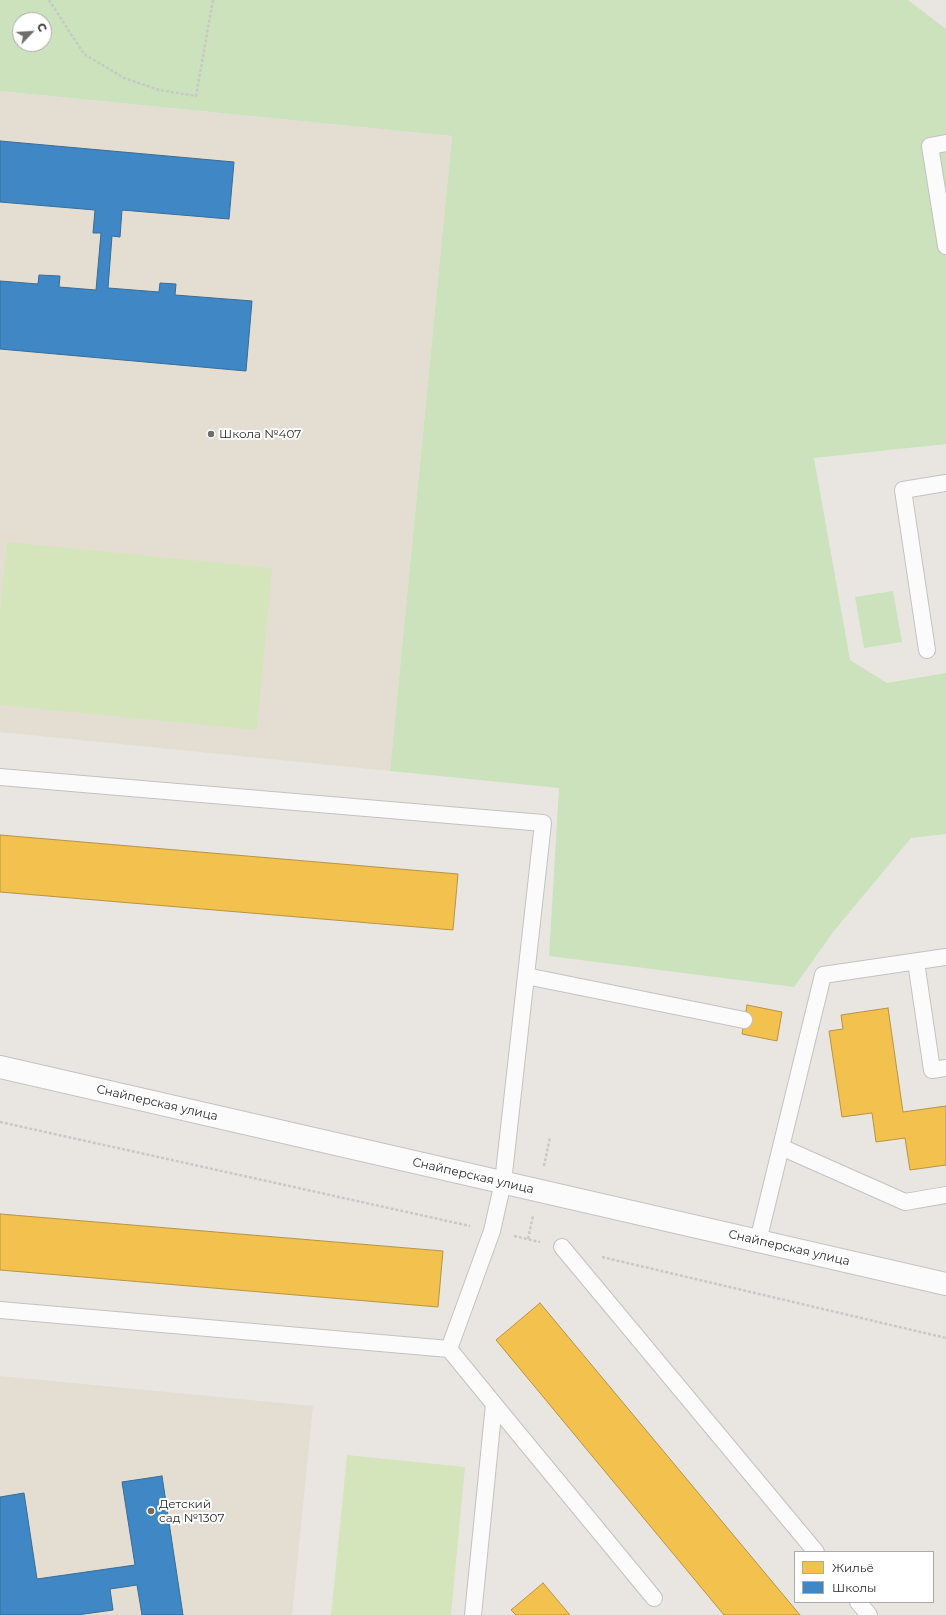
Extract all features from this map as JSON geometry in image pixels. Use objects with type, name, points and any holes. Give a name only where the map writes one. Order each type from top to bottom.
[{"type":"street","name":"Снайперская улица","points":[[0,1067],[946,1284]]},
{"type":"lane","points":[[946,143],[930,146],[946,246]]},
{"type":"lane","points":[[927,650],[903,490],[946,483]]},
{"type":"lane","points":[[0,777],[543,822],[503,1182],[492,1231],[449,1349]]},
{"type":"lane","points":[[758,1241],[823,975],[946,957]]},
{"type":"lane","points":[[916,962],[932,1070],[946,1068]]},
{"type":"lane","points":[[526,976],[744,1020]]},
{"type":"lane","points":[[781,1147],[905,1202],[946,1196]]},
{"type":"lane","points":[[562,1247],[815,1551]]},
{"type":"lane","points":[[0,1310],[449,1349],[654,1598]]},
{"type":"lane","points":[[473,1615],[494,1404]]},
{"type":"lane","points":[[859,1603],[869,1615]]},
{"type":"path","points":[[49,0],[84,54],[131,80],[159,90],[196,96],[213,0]]},
{"type":"shaded area","name":"Школа №407","points":[[0,91],[452,136],[390,771],[0,732]]},
{"type":"shaded area","name":"Детский сад №1307","points":[[0,1376],[313,1406],[292,1615],[0,1615]]},
{"type":"green space","points":[[0,0],[908,0],[946,29],[946,444],[814,458],[850,660],[887,683],[946,673],[946,834],[911,838],[834,931],[794,987],[549,956],[559,788],[390,771],[452,136],[0,91]]},
{"type":"green space","points":[[7,542],[272,568],[257,730],[0,705],[0,612]]},
{"type":"green space","points":[[893,591],[902,642],[864,648],[855,597]]},
{"type":"green space","points":[[347,1455],[465,1467],[451,1615],[331,1615]]},
{"type":"building: Жильё","points":[[0,835],[458,874],[453,930],[0,892]]},
{"type":"building: Жильё","points":[[747,1005],[782,1012],[777,1041],[742,1034]]},
{"type":"building: Жильё","points":[[888,1008],[903,1112],[946,1106],[946,1165],[910,1170],[905,1138],[876,1142],[872,1113],[842,1117],[829,1031],[843,1029],[841,1015]]},
{"type":"building: Жильё","points":[[0,1214],[443,1251],[438,1307],[0,1270]]},
{"type":"building: Жильё","points":[[540,1303],[800,1615],[724,1615],[496,1340]]},
{"type":"building: Жильё","points":[[543,1583],[570,1615],[516,1615],[511,1610]]},
{"type":"building: Школы","points":[[0,141],[234,162],[229,219],[122,210],[120,237],[112,236],[108,288],[159,292],[160,283],[176,284],[175,295],[252,301],[246,371],[0,349],[0,281],[38,284],[39,275],[60,276],[59,287],[96,290],[101,233],[93,233],[95,210],[0,202]]},
{"type":"building: Школы","points":[[162,1476],[183,1615],[142,1615],[137,1585],[110,1589],[113,1610],[77,1615],[0,1615],[0,1497],[24,1493],[37,1579],[135,1565],[122,1482]]},
{"type":"place","name":"Школа №407","points":[[211,434]]},
{"type":"place","name":"Детский сад №1307","points":[[151,1511]]}]
